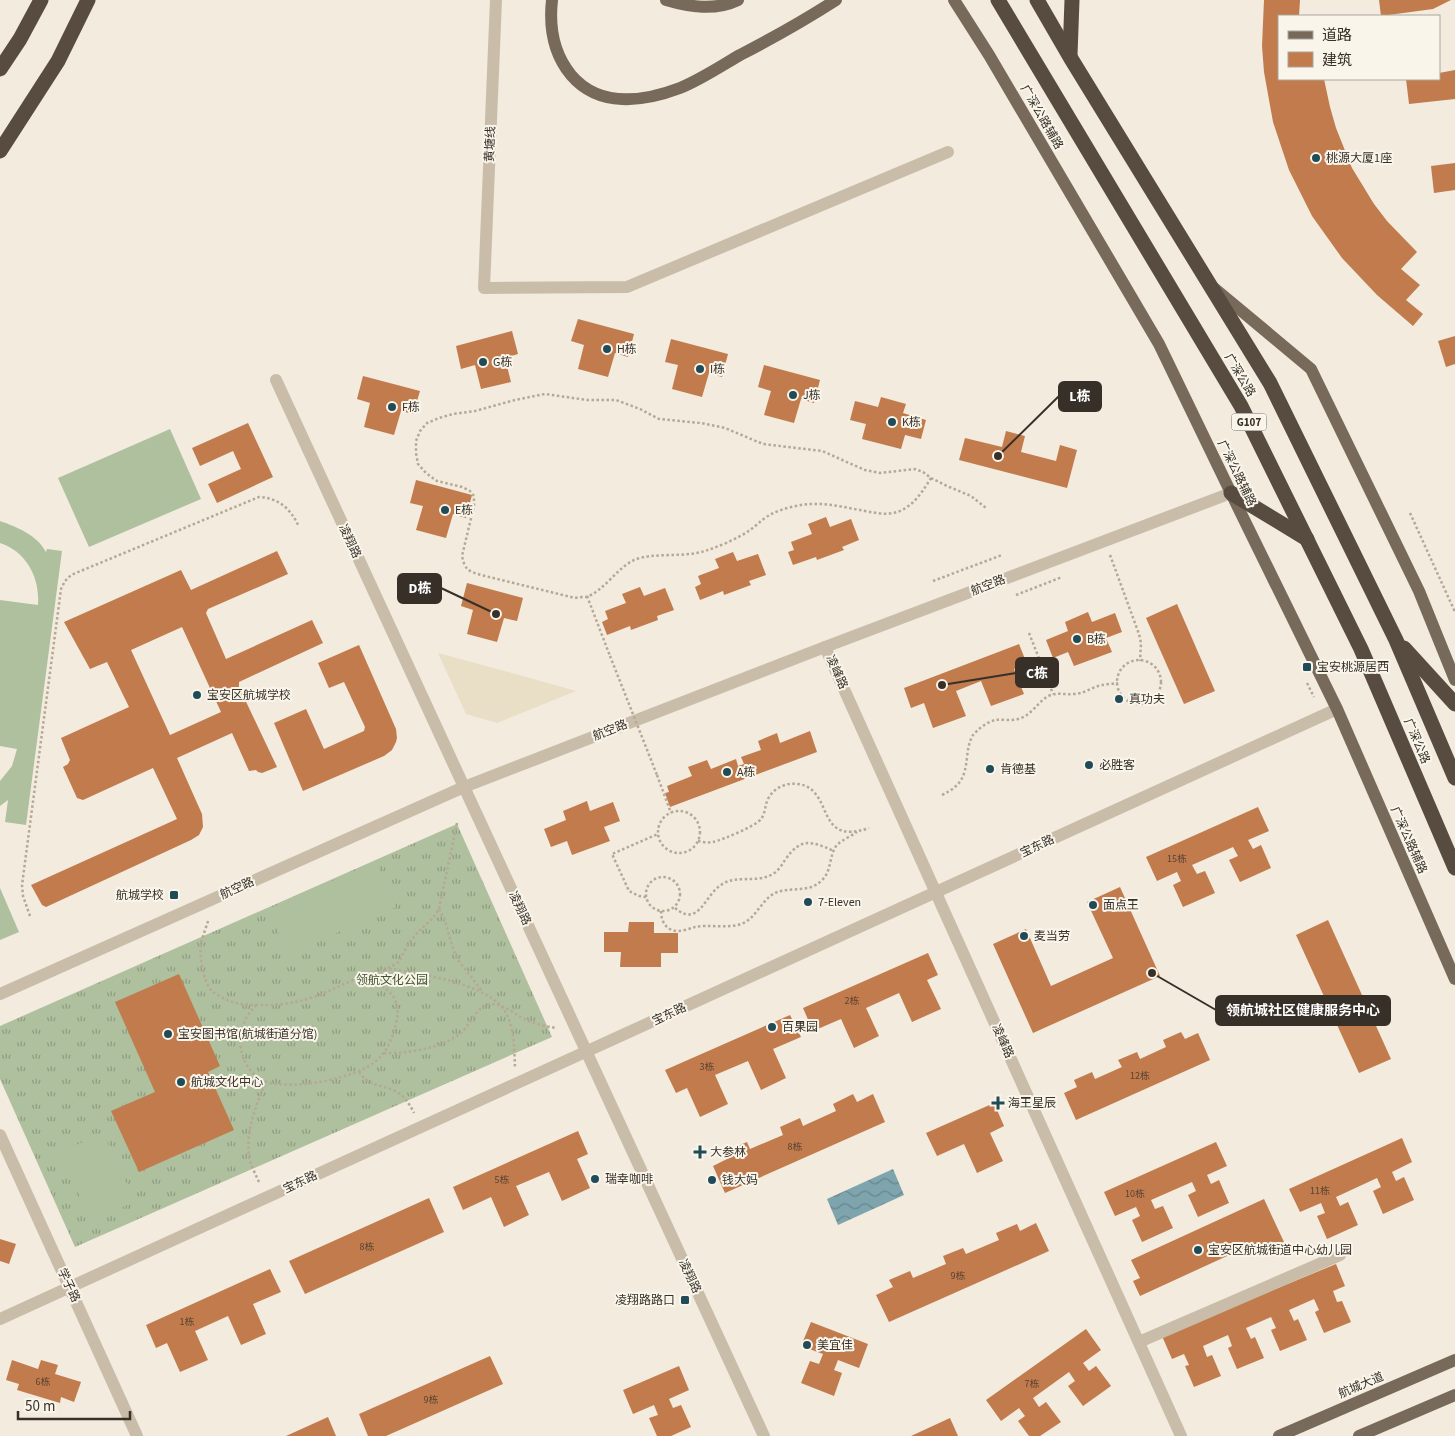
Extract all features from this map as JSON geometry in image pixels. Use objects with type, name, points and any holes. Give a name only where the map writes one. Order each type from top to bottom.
[{"type":"highway","points":[[0,69],[20,39],[41,0]]},
{"type":"highway","points":[[0,151],[58,61],[88,0]]},
{"type":"highway","name":"广深公路","points":[[998,0],[1241,406],[1362,649],[1455,868]]},
{"type":"highway","name":"广深公路","points":[[1037,0],[1270,383],[1396,640],[1455,778]]},
{"type":"highway","points":[[1070,57],[1072,0]]},
{"type":"highway","points":[[1231,493],[1307,538]]},
{"type":"highway","points":[[1396,640],[1455,704]]},
{"type":"main road","points":[[552,0],[550,18],[553,42],[564,67],[580,86],[603,97],[628,100],[653,97],[682,87],[758,46],[836,0]]},
{"type":"main road","points":[[666,0],[684,5],[708,8],[737,1]]},
{"type":"main road","name":"广深公路辅路","points":[[954,0],[990,55],[1160,344],[1337,709],[1455,979]]},
{"type":"main road","points":[[1210,285],[1311,369],[1419,591],[1455,680]]},
{"type":"main road","name":"航城大道","points":[[1279,1436],[1455,1360]]},
{"type":"main road","points":[[1439,1367],[1449,1366],[1455,1368]]},
{"type":"main road","points":[[1359,1436],[1454,1396]]},
{"type":"street","name":"黄塘线","points":[[496,0],[484,288],[628,287],[948,152]]},
{"type":"street","name":"凌翔路","points":[[276,380],[764,1436]]},
{"type":"street","name":"航空路","points":[[0,994],[464,787],[825,647],[1231,493]]},
{"type":"street","name":"凌峰路","points":[[825,647],[1182,1436]]},
{"type":"street","name":"宝东路","points":[[0,1319],[1337,709]]},
{"type":"street","name":"学子路","points":[[0,1134],[137,1436]]},
{"type":"street","points":[[1139,1342],[1340,1255]]},
{"type":"path","points":[[931,478],[921,494],[898,512],[885,514],[813,503],[784,509],[767,516],[742,535],[705,551],[635,560],[622,568],[596,592],[575,598],[481,576],[469,571],[463,564],[462,556],[474,506],[474,496],[470,491],[462,487],[437,481],[426,473],[418,464],[416,441],[420,431],[427,423],[453,414],[475,411],[533,396],[545,394],[587,400],[616,400],[659,419],[701,423],[725,428],[763,444],[822,451],[865,470],[880,473],[915,469],[971,496],[986,508]]},
{"type":"path","points":[[30,916],[23,896],[22,885],[62,589],[65,582],[71,576],[259,497],[272,499],[284,505],[295,517],[299,527]]},
{"type":"path","points":[[1410,513],[1455,612]]},
{"type":"path","points":[[1110,554],[1139,634],[1141,643],[1140,660]]},
{"type":"path","points":[[933,581],[1002,555]]},
{"type":"path","points":[[1016,595],[1062,578]]},
{"type":"path","points":[[587,596],[672,813]]},
{"type":"path","points":[[1029,633],[1053,694]]},
{"type":"path","points":[[1140,660],[1154,666],[1161,678],[1161,685],[1155,698],[1142,704],[1128,701],[1119,690],[1118,683],[1118,676],[1122,670],[1127,665],[1140,660]]},
{"type":"path","points":[[942,795],[959,784],[966,767],[968,745],[974,734],[984,725],[995,720],[1019,719],[1030,713],[1046,697],[1053,694],[1063,693],[1072,695],[1103,684],[1118,683]]},
{"type":"path","points":[[698,841],[714,841],[755,825],[761,819],[772,793],[780,787],[789,784],[807,786],[815,792],[821,800],[827,818],[836,827],[848,832],[869,828]]},
{"type":"path","points":[[686,812],[696,821],[700,835],[694,847],[681,853],[668,850],[663,846],[658,834],[661,821],[666,816],[672,813],[686,812]]},
{"type":"path","points":[[208,921],[201,942],[201,957],[205,977],[211,990],[225,999],[243,1005],[274,1006],[294,1003],[385,969],[399,962],[408,944],[439,910],[457,823]]},
{"type":"path","points":[[661,912],[661,918],[665,925],[673,931],[741,924],[750,918],[773,894],[814,886],[822,880],[827,873],[837,845],[856,832]]},
{"type":"path","points":[[646,897],[639,896],[629,890],[612,854],[658,834]]},
{"type":"path","points":[[674,908],[686,915],[692,914],[699,911],[712,893],[728,881],[739,879],[754,880],[773,874],[780,868],[791,852],[801,844],[812,843],[834,851]]},
{"type":"path","points":[[663,877],[678,885],[680,890],[679,901],[674,908],[667,911],[661,912],[651,907],[646,897],[648,886],[652,881],[663,877]]},
{"type":"path","points":[[439,910],[446,922],[458,960],[482,992],[501,1006],[530,1022],[557,1028]]},
{"type":"path","points":[[385,969],[433,975],[482,992]]},
{"type":"path","points":[[256,1005],[244,1022],[240,1040],[242,1055],[256,1075],[266,1081],[280,1085],[301,1085],[359,1072],[376,1062],[384,1053],[392,1038],[397,1021],[398,1005],[394,996],[386,989],[362,977]]},
{"type":"path","points":[[384,1053],[418,1051],[437,1045],[459,1035],[482,1006],[488,1004],[501,1006]]},
{"type":"path","points":[[501,1006],[509,1020],[514,1035],[515,1067]]},
{"type":"path","points":[[359,1072],[370,1083],[393,1090],[403,1097],[410,1104],[414,1112]]},
{"type":"path","points":[[259,1182],[250,1161],[250,1135],[256,1105],[266,1081]]},
{"type":"green space","points":[[170,429],[201,499],[89,547],[58,478]]},
{"type":"green space","points":[[0,521],[32,536],[46,552],[47,549],[62,551],[26,825],[5,822],[8,800],[0,806],[0,781],[12,766],[17,749],[0,746],[0,600],[38,605],[38,595],[37,585],[30,567],[18,553],[0,543]]},
{"type":"green space","name":"领航文化公园","points":[[457,824],[552,1037],[75,1247],[0,1079],[0,1026]]},
{"type":"green space","points":[[376,862],[396,907],[288,954],[268,909]]},
{"type":"green space","points":[[0,888],[19,932],[0,940]]},
{"type":"green space","points":[[103,1133],[135,1201],[92,1222],[59,1153]]},
{"type":"shaded area","points":[[438,653],[576,691],[497,723],[466,714]]},
{"type":"water","points":[[893,1169],[904,1195],[838,1225],[827,1199]]},
{"type":"building","name":"桃源大厦1座","points":[[1264,0],[1300,0],[1299,15],[1278,15],[1278,80],[1324,80],[1336,128],[1352,168],[1387,221],[1417,252],[1401,269],[1420,285],[1406,300],[1423,314],[1413,326],[1377,295],[1342,258],[1312,216],[1289,170],[1273,122],[1264,72],[1262,46]]},
{"type":"building","points":[[1379,0],[1451,0],[1433,9],[1381,15]]},
{"type":"building","points":[[1455,70],[1455,99],[1409,104],[1406,80],[1440,80],[1440,73]]},
{"type":"building","points":[[1455,163],[1455,190],[1434,193],[1431,166]]},
{"type":"building","name":"H栋","points":[[578,319],[634,334],[628,357],[615,353],[608,377],[578,369],[584,345],[571,341]]},
{"type":"building","name":"G栋","points":[[512,331],[518,354],[505,358],[511,382],[481,389],[475,365],[461,369],[456,346]]},
{"type":"building","points":[[1455,336],[1455,364],[1446,367],[1438,341]]},
{"type":"building","name":"I栋","points":[[671,339],[728,354],[722,377],[709,373],[702,397],[672,389],[678,365],[665,362]]},
{"type":"building","name":"J栋","points":[[764,365],[820,380],[814,403],[801,399],[794,423],[764,415],[771,391],[758,387]]},
{"type":"building","name":"F栋","points":[[363,376],[420,391],[413,414],[401,411],[394,435],[364,427],[370,403],[357,399]]},
{"type":"building","name":"K栋","points":[[881,397],[906,404],[903,413],[926,420],[921,439],[905,435],[901,449],[862,439],[866,424],[850,420],[855,401],[878,407]]},
{"type":"building","points":[[248,423],[273,477],[217,503],[208,484],[241,469],[233,451],[200,466],[192,448]]},
{"type":"building","points":[[1006,431],[1025,436],[1021,452],[1056,461],[1060,445],[1077,450],[1067,488],[959,460],[965,438],[1002,447]]},
{"type":"building","name":"E栋","points":[[416,480],[472,495],[466,518],[453,514],[446,538],[416,530],[423,506],[410,503]]},
{"type":"building","points":[[826,517],[830,527],[851,519],[859,540],[842,547],[844,550],[817,560],[816,557],[793,565],[788,552],[794,550],[791,542],[812,534],[808,524]]},
{"type":"building","points":[[277,551],[288,574],[208,609],[206,613],[226,659],[312,620],[323,643],[239,682],[239,687],[277,767],[262,773],[256,770],[249,771],[232,733],[177,758],[202,814],[203,827],[199,835],[46,907],[42,905],[31,885],[177,819],[153,768],[83,800],[77,798],[63,767],[70,760],[61,738],[129,707],[107,662],[90,669],[64,622],[181,570],[191,590]],"holes":[[[182,627],[221,712],[170,735],[131,650]]]},
{"type":"building","points":[[733,552],[737,561],[758,554],[766,575],[749,581],[751,585],[724,595],[723,591],[700,600],[695,587],[701,584],[698,576],[719,568],[715,559]]},
{"type":"building","points":[[467,583],[523,598],[517,621],[504,618],[497,642],[467,634],[473,610],[461,606]]},
{"type":"building","points":[[640,587],[644,596],[665,588],[674,610],[657,616],[658,620],[631,630],[630,626],[607,635],[602,622],[608,619],[605,611],[626,603],[622,594]]},
{"type":"building","points":[[1177,604],[1215,691],[1184,704],[1146,618]]},
{"type":"building","name":"B栋","points":[[1088,612],[1092,622],[1115,613],[1122,632],[1106,638],[1112,652],[1074,666],[1068,652],[1053,658],[1046,640],[1068,631],[1065,622]]},
{"type":"building","points":[[1019,644],[1027,664],[1014,669],[1024,694],[991,706],[981,681],[956,691],[966,716],[933,728],[924,703],[911,708],[904,688]]},
{"type":"building","points":[[359,645],[396,729],[396,742],[392,750],[384,756],[303,791],[274,723],[306,709],[324,749],[364,731],[365,727],[344,682],[329,688],[318,663]]},
{"type":"building","name":"A栋","points":[[810,731],[817,752],[670,807],[665,793],[669,792],[667,786],[692,776],[688,767],[707,760],[711,769],[736,759],[738,766],[744,764],[741,757],[761,750],[758,741],[777,733],[780,743]]},
{"type":"building","points":[[587,801],[590,811],[613,802],[620,821],[604,827],[610,841],[572,855],[567,841],[551,847],[544,829],[566,820],[563,811]]},
{"type":"building","points":[[1258,807],[1269,831],[1248,840],[1253,849],[1261,845],[1271,868],[1240,882],[1229,860],[1238,856],[1233,847],[1192,865],[1197,874],[1205,871],[1215,893],[1183,907],[1173,885],[1181,881],[1177,872],[1157,881],[1146,857]]},
{"type":"building","points":[[1120,887],[1160,976],[1033,1033],[993,944],[1026,929],[1051,986],[1113,958],[1087,902]]},
{"type":"building","points":[[1328,920],[1391,1059],[1359,1073],[1296,935]]},
{"type":"building","points":[[629,922],[654,922],[654,933],[678,933],[678,953],[661,953],[661,967],[620,967],[621,952],[604,952],[604,932],[628,932]]},
{"type":"building","points":[[928,953],[938,975],[927,980],[941,1009],[912,1022],[899,993],[866,1008],[879,1036],[854,1048],[841,1019],[813,1031],[803,1008]]},
{"type":"building","name":"航城文化中心","points":[[179,974],[220,1066],[208,1072],[234,1130],[139,1172],[111,1111],[155,1092],[115,1002]]},
{"type":"building","points":[[790,1015],[801,1037],[773,1049],[786,1078],[761,1090],[748,1061],[715,1075],[728,1104],[700,1117],[687,1088],[676,1093],[665,1070]]},
{"type":"building","points":[[1181,1032],[1185,1039],[1198,1033],[1210,1060],[1076,1120],[1064,1093],[1077,1087],[1074,1080],[1092,1072],[1095,1079],[1122,1067],[1118,1060],[1137,1052],[1140,1059],[1166,1047],[1163,1040]]},
{"type":"building","points":[[853,1094],[857,1102],[873,1094],[885,1122],[725,1193],[713,1166],[729,1158],[726,1151],[747,1142],[750,1149],[783,1135],[780,1127],[800,1118],[803,1126],[836,1111],[833,1104]]},
{"type":"building","points":[[994,1103],[1004,1126],[990,1133],[1003,1161],[977,1173],[964,1144],[937,1156],[926,1133]]},
{"type":"building","points":[[578,1131],[588,1154],[577,1159],[590,1188],[562,1201],[549,1172],[516,1186],[529,1215],[504,1227],[491,1197],[463,1210],[453,1187]]},
{"type":"building","points":[[1402,1138],[1412,1162],[1392,1172],[1396,1181],[1404,1177],[1414,1200],[1383,1214],[1373,1191],[1381,1187],[1377,1178],[1336,1197],[1340,1206],[1348,1202],[1358,1225],[1327,1239],[1317,1216],[1325,1213],[1321,1203],[1300,1212],[1289,1189]]},
{"type":"building","points":[[1216,1142],[1227,1166],[1207,1175],[1211,1184],[1219,1180],[1229,1203],[1198,1217],[1188,1195],[1196,1191],[1192,1182],[1151,1200],[1155,1209],[1163,1206],[1173,1228],[1142,1242],[1132,1220],[1140,1216],[1136,1207],[1115,1216],[1104,1192]]},
{"type":"building","points":[[429,1198],[444,1232],[305,1294],[289,1261]]},
{"type":"building","name":"宝安区航城街道中心幼儿园","points":[[1264,1199],[1284,1242],[1256,1254],[1251,1245],[1140,1296],[1133,1281],[1140,1278],[1131,1260]]},
{"type":"building","points":[[1036,1223],[1049,1251],[889,1322],[876,1295],[893,1287],[889,1280],[910,1271],[913,1278],[946,1264],[943,1256],[963,1248],[966,1254],[999,1240],[996,1233],[1017,1224],[1020,1231]]},
{"type":"building","points":[[0,1239],[16,1244],[9,1264],[0,1261]]},
{"type":"building","points":[[1336,1264],[1345,1286],[1333,1291],[1337,1302],[1342,1301],[1351,1322],[1324,1333],[1315,1312],[1319,1310],[1314,1299],[1289,1310],[1294,1321],[1298,1319],[1307,1340],[1280,1351],[1271,1330],[1276,1328],[1271,1317],[1246,1328],[1251,1339],[1255,1337],[1264,1358],[1237,1369],[1228,1348],[1232,1346],[1228,1335],[1203,1346],[1207,1357],[1212,1355],[1221,1376],[1194,1387],[1185,1366],[1189,1365],[1184,1354],[1172,1359],[1162,1336]]},
{"type":"building","points":[[270,1269],[281,1292],[253,1304],[266,1334],[241,1345],[228,1316],[195,1331],[208,1360],[180,1372],[167,1343],[156,1348],[146,1325]]},
{"type":"building","points":[[811,1322],[868,1344],[859,1368],[838,1360],[834,1370],[842,1373],[834,1396],[801,1383],[810,1361],[819,1364],[823,1354],[801,1346]]},
{"type":"building","points":[[1086,1329],[1101,1350],[1083,1363],[1089,1371],[1096,1366],[1111,1386],[1083,1406],[1068,1386],[1075,1381],[1069,1372],[1033,1398],[1039,1407],[1046,1402],[1061,1422],[1040,1436],[1029,1436],[1018,1421],[1025,1416],[1019,1408],[1001,1421],[986,1400]]},
{"type":"building","points":[[490,1356],[503,1384],[386,1436],[368,1436],[359,1414]]},
{"type":"building","points":[[12,1360],[38,1369],[41,1360],[58,1365],[55,1374],[81,1382],[74,1402],[61,1397],[60,1403],[17,1390],[19,1384],[6,1380]]},
{"type":"building","points":[[679,1366],[689,1390],[669,1399],[673,1408],[681,1405],[691,1427],[671,1436],[657,1436],[649,1418],[658,1415],[654,1405],[633,1414],[623,1390]]},
{"type":"building","points":[[328,1417],[336,1436],[286,1436]]},
{"type":"building","points":[[950,1418],[958,1436],[911,1436]]},
{"type":"place","name":"桃源大厦1座","points":[[1316,158]]},
{"type":"place","name":"H栋","points":[[607,349]]},
{"type":"place","name":"G栋","points":[[483,362]]},
{"type":"place","name":"I栋","points":[[700,369]]},
{"type":"place","name":"J栋","points":[[793,395]]},
{"type":"place","name":"F栋","points":[[392,407]]},
{"type":"place","name":"K栋","points":[[892,422]]},
{"type":"place","name":"L栋","points":[[998,456]]},
{"type":"place","name":"E栋","points":[[445,510]]},
{"type":"place","name":"D栋","points":[[496,614]]},
{"type":"place","name":"B栋","points":[[1077,639]]},
{"type":"place","name":"宝安桃源居西","points":[[1307,667]]},
{"type":"place","name":"C栋","points":[[942,685]]},
{"type":"place","name":"宝安区航城学校","points":[[197,695]]},
{"type":"place","name":"真功夫","points":[[1119,699]]},
{"type":"place","name":"必胜客","points":[[1089,765]]},
{"type":"place","name":"肯德基","points":[[990,769]]},
{"type":"place","name":"A栋","points":[[727,772]]},
{"type":"place","name":"航城学校","points":[[174,895]]},
{"type":"place","name":"7-Eleven","points":[[808,902]]},
{"type":"place","name":"面点王","points":[[1093,905]]},
{"type":"place","name":"麦当劳","points":[[1024,936]]},
{"type":"place","name":"领航城社区健康服务中心","points":[[1152,973]]},
{"type":"place","name":"百果园","points":[[772,1027]]},
{"type":"place","name":"宝安图书馆(航城街道分馆)","points":[[168,1034]]},
{"type":"place","name":"航城文化中心","points":[[181,1082]]},
{"type":"place","name":"海王星辰","points":[[998,1103]]},
{"type":"place","name":"大参林","points":[[700,1152]]},
{"type":"place","name":"瑞幸咖啡","points":[[595,1179]]},
{"type":"place","name":"钱大妈","points":[[712,1180]]},
{"type":"place","name":"宝安区航城街道中心幼儿园","points":[[1198,1250]]},
{"type":"place","name":"凌翔路路口","points":[[685,1300]]},
{"type":"place","name":"美宜佳","points":[[807,1345]]}]
